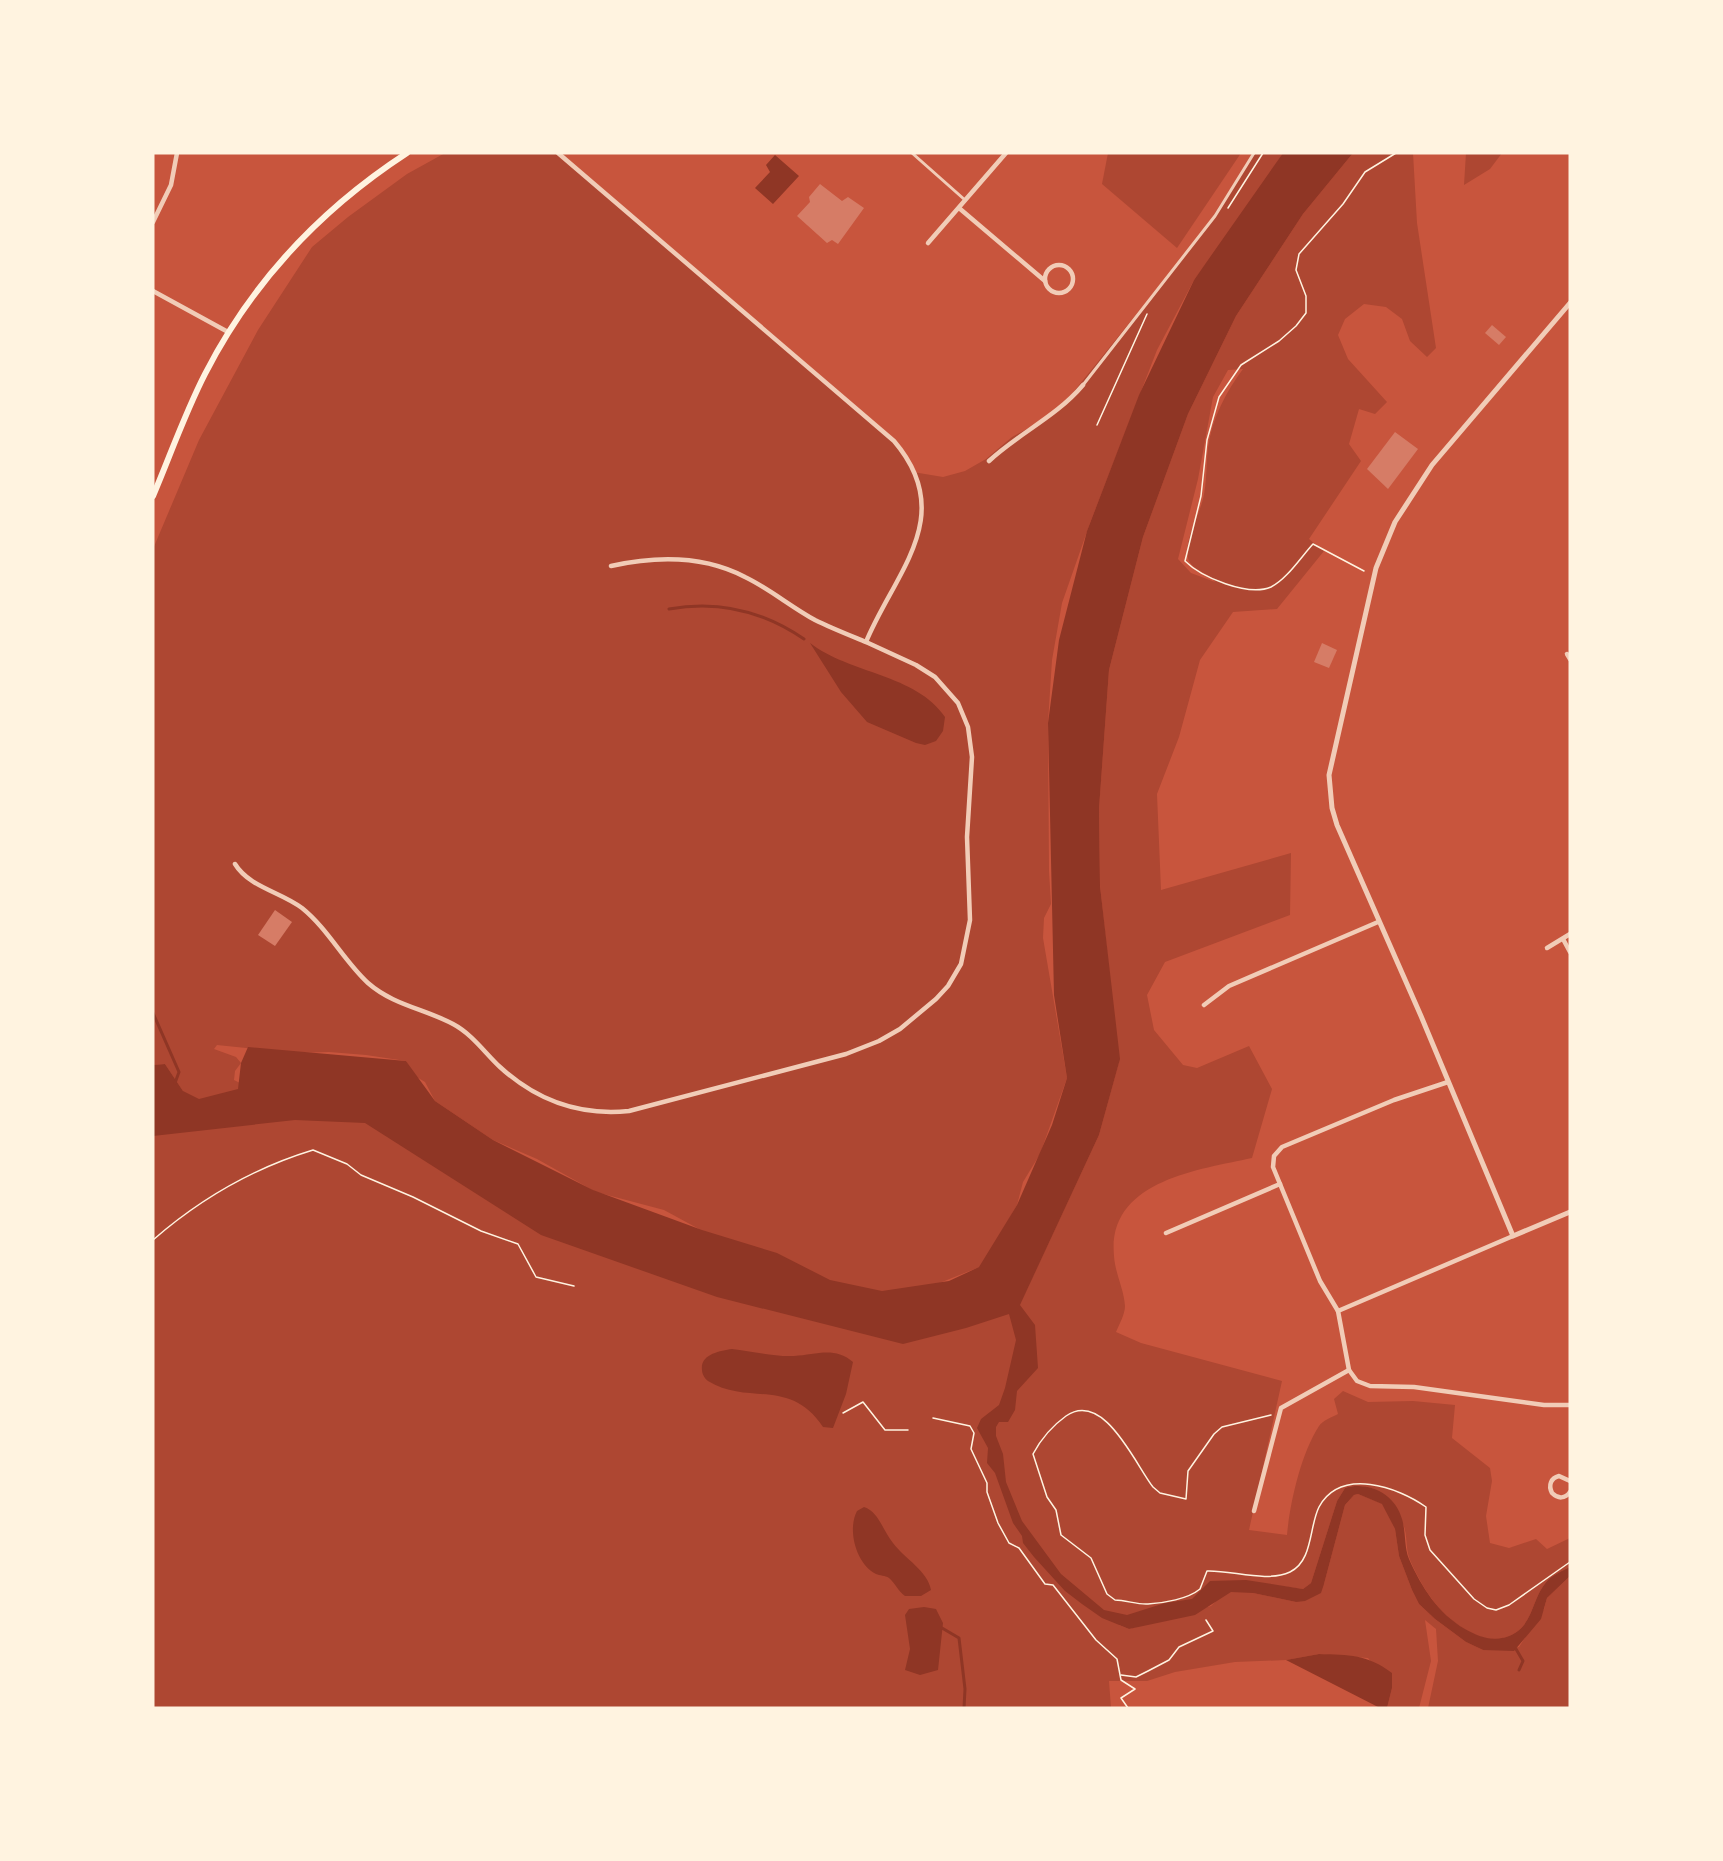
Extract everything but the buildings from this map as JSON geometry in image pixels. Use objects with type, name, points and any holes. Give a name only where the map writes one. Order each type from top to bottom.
[{"type":"main road","points":[[153,496],[197,391],[228,332],[276,265],[312,227],[359,187],[407,153]]},
{"type":"street","points":[[153,222],[171,185],[177,153]]},
{"type":"street","points":[[558,153],[894,441],[910,463],[922,513],[918,537],[909,561],[882,607],[866,642]]},
{"type":"street","points":[[912,153],[965,200]]},
{"type":"street","points":[[928,243],[1006,153]]},
{"type":"street","points":[[988,461],[1006,446],[1050,418],[1083,385],[1215,216],[1254,153]]},
{"type":"street","points":[[959,208],[1045,281],[1049,289],[1061,293],[1069,289],[1073,280],[1071,272],[1059,266],[1048,271],[1045,281]]},
{"type":"street","points":[[153,291],[228,332]]},
{"type":"street","points":[[1513,1236],[1337,825],[1332,808],[1329,775],[1376,568],[1395,522],[1425,473],[1570,303]]},
{"type":"street","points":[[235,864],[247,878],[289,898],[304,910],[357,972],[381,993],[456,1025],[514,1079],[552,1101],[570,1108],[588,1112],[628,1111],[864,1047],[900,1029],[915,1018],[948,986],[962,963],[970,920],[967,837],[972,757],[968,727],[958,703],[948,690],[925,670],[817,620],[728,569],[692,560],[675,559],[636,560],[611,566]]},
{"type":"street","points":[[1204,1005],[1228,986],[1378,922]]},
{"type":"street","points":[[1547,948],[1570,934]]},
{"type":"street","points":[[1563,939],[1570,952]]},
{"type":"street","points":[[1448,1082],[1317,1131],[1282,1147],[1274,1156],[1274,1167],[1280,1184],[1320,1281],[1338,1311],[1348,1370],[1357,1381],[1370,1386],[1414,1387],[1544,1405],[1570,1405]]},
{"type":"street","points":[[1166,1233],[1280,1184]]},
{"type":"street","points":[[1338,1311],[1570,1212]]},
{"type":"street","points":[[1254,1511],[1278,1414],[1286,1403],[1348,1370]]},
{"type":"street","points":[[1569,1477],[1559,1476],[1553,1479],[1550,1490],[1558,1497],[1570,1492]]},
{"type":"path","points":[[1227,209],[1263,153]]},
{"type":"path","points":[[1364,571],[1314,544],[1280,581],[1258,590],[1211,579],[1194,570],[1185,561],[1201,496],[1207,440],[1219,397],[1241,365],[1279,341],[1301,320],[1306,313],[1306,296],[1296,270],[1299,254],[1343,204],[1365,171],[1396,153]]},
{"type":"path","points":[[1097,425],[1147,314]]},
{"type":"path","points":[[153,1240],[196,1204],[215,1193],[289,1157],[313,1150],[347,1164],[361,1175],[413,1197],[481,1231],[518,1244],[536,1277],[574,1286]]},
{"type":"path","points":[[843,1413],[863,1402],[885,1430],[908,1430]]},
{"type":"path","points":[[1278,1414],[1222,1427],[1214,1434],[1188,1471],[1186,1499],[1160,1493],[1153,1487],[1113,1429],[1088,1410],[1076,1410],[1050,1429],[1033,1454],[1047,1497],[1056,1510],[1061,1535],[1091,1558],[1107,1594],[1114,1600],[1130,1600],[1146,1604],[1195,1593],[1207,1571],[1264,1576],[1289,1572],[1302,1562],[1320,1505],[1345,1486],[1358,1482],[1375,1485],[1415,1499],[1426,1507],[1425,1535],[1430,1550],[1474,1599],[1486,1608],[1496,1610],[1509,1605],[1570,1562]]},
{"type":"path","points":[[933,1418],[970,1426],[974,1433],[971,1449],[987,1483],[987,1492],[998,1523],[1009,1543],[1019,1548],[1045,1584],[1053,1585],[1068,1601],[1096,1640],[1117,1659],[1121,1680],[1135,1689],[1121,1698],[1128,1708]]},
{"type":"path","points":[[1120,1675],[1136,1677],[1169,1660],[1179,1647],[1213,1632],[1206,1620]]},
{"type":"shaded area","points":[[445,153],[561,153],[890,435],[902,448],[913,472],[943,477],[965,471],[986,459],[1012,437],[1042,421],[1071,395],[1202,233],[1254,153],[1283,153],[1240,218],[1194,280],[1157,350],[1090,523],[1062,603],[1052,660],[1048,723],[1051,904],[1044,918],[1043,938],[1067,1078],[1040,1154],[1023,1182],[1017,1205],[982,1266],[937,1284],[866,1297],[710,1235],[664,1210],[596,1192],[537,1159],[493,1140],[435,1101],[425,1082],[415,1076],[406,1061],[366,1055],[329,1052],[293,1053],[217,1045],[214,1049],[236,1057],[241,1063],[235,1071],[234,1080],[242,1084],[238,1089],[337,1093],[894,1333],[1021,1302],[1099,1135],[1119,1062],[1100,885],[1099,809],[1109,670],[1143,537],[1188,414],[1236,316],[1303,214],[1353,153],[1413,153],[1417,223],[1436,348],[1427,357],[1410,341],[1402,319],[1386,307],[1364,304],[1345,319],[1338,335],[1348,359],[1387,402],[1375,414],[1359,409],[1349,444],[1361,461],[1309,539],[1324,551],[1277,609],[1233,612],[1200,660],[1179,737],[1157,794],[1161,890],[1291,853],[1290,915],[1165,962],[1147,995],[1154,1030],[1183,1065],[1197,1068],[1249,1046],[1272,1089],[1252,1158],[1206,1168],[1160,1183],[1140,1195],[1125,1211],[1116,1231],[1114,1256],[1125,1306],[1116,1332],[1141,1343],[1282,1381],[1249,1530],[1287,1535],[1294,1493],[1307,1450],[1320,1424],[1338,1414],[1334,1399],[1343,1391],[1368,1402],[1413,1401],[1455,1405],[1452,1438],[1490,1468],[1492,1481],[1486,1516],[1490,1543],[1509,1548],[1536,1539],[1547,1549],[1570,1538],[1570,1567],[1547,1581],[1528,1619],[1517,1632],[1498,1639],[1487,1638],[1466,1630],[1447,1616],[1432,1600],[1415,1571],[1408,1556],[1405,1528],[1394,1507],[1381,1493],[1365,1486],[1345,1488],[1337,1501],[1311,1583],[1303,1589],[1266,1584],[1253,1593],[1296,1602],[1324,1584],[1345,1505],[1354,1495],[1358,1494],[1383,1504],[1395,1529],[1399,1556],[1419,1604],[1466,1642],[1483,1650],[1519,1647],[1544,1609],[1547,1598],[1570,1576],[1570,1708],[1428,1708],[1438,1661],[1436,1629],[1425,1620],[1431,1661],[1419,1708],[1387,1708],[1392,1688],[1368,1658],[1319,1654],[1286,1660],[1235,1662],[1175,1672],[1147,1681],[1109,1681],[1111,1708],[153,1708],[153,1121],[183,1091],[165,1064],[153,1065],[153,549],[199,440],[258,330],[312,247],[348,217],[407,174]],"holes":[[[1243,369],[1216,416],[1208,448],[1203,499],[1192,528],[1187,551],[1193,566],[1215,582],[1191,573],[1178,559],[1198,479],[1213,397],[1228,370]],[[1220,1597],[1211,1606],[1129,1629],[1119,1625],[1179,1613]]]},
{"type":"shaded area","points":[[1108,153],[1241,153],[1177,248],[1102,184]]},
{"type":"shaded area","points":[[1283,153],[1353,153],[1303,214],[1236,316],[1188,414],[1143,537],[1109,670],[1099,809],[1100,886],[1120,1059],[1099,1135],[1020,1305],[1035,1325],[1038,1368],[1017,1391],[1015,1410],[1008,1422],[999,1422],[996,1427],[996,1436],[1003,1454],[1006,1482],[1022,1521],[1061,1574],[1104,1610],[1127,1615],[1165,1603],[1192,1599],[1210,1581],[1246,1580],[1303,1589],[1311,1583],[1337,1501],[1345,1488],[1363,1486],[1387,1496],[1399,1510],[1406,1550],[1425,1590],[1455,1623],[1486,1638],[1497,1639],[1517,1632],[1528,1619],[1547,1581],[1570,1567],[1570,1576],[1547,1598],[1541,1619],[1514,1651],[1483,1650],[1466,1642],[1419,1604],[1399,1556],[1395,1529],[1382,1504],[1358,1494],[1354,1495],[1345,1505],[1321,1593],[1305,1601],[1296,1602],[1253,1593],[1231,1592],[1195,1615],[1129,1629],[1102,1618],[1065,1591],[1023,1543],[1022,1536],[1013,1523],[995,1473],[987,1463],[988,1448],[977,1428],[981,1419],[999,1405],[1005,1388],[1016,1340],[1009,1314],[903,1344],[717,1297],[541,1235],[365,1123],[295,1120],[153,1136],[153,1065],[165,1064],[183,1091],[199,1099],[238,1089],[241,1063],[248,1047],[406,1061],[435,1101],[493,1140],[593,1190],[702,1230],[777,1253],[830,1280],[882,1291],[949,1281],[979,1267],[1017,1205],[1052,1125],[1067,1078],[1054,995],[1048,723],[1059,640],[1087,531],[1139,395],[1194,280]]},
{"type":"shaded area","points":[[1466,153],[1502,153],[1490,169],[1464,185]]},
{"type":"shaded area","points":[[775,155],[799,176],[773,204],[755,188],[770,172],[766,165]]},
{"type":"shaded area","points":[[810,643],[844,662],[900,683],[933,703],[945,717],[943,731],[936,741],[925,745],[916,743],[867,722],[841,692]]},
{"type":"shaded area","points":[[732,1349],[786,1356],[832,1353],[846,1357],[853,1362],[846,1394],[833,1428],[823,1427],[810,1412],[797,1402],[783,1397],[738,1392],[708,1381],[702,1372],[704,1360],[712,1354]]},
{"type":"shaded area","points":[[864,1507],[873,1513],[893,1543],[921,1571],[931,1590],[921,1596],[905,1596],[889,1578],[876,1574],[863,1563],[855,1546],[853,1527],[857,1511]]},
{"type":"shaded area","points":[[924,1607],[936,1609],[943,1623],[938,1670],[920,1675],[905,1670],[910,1649],[905,1615],[909,1609]]},
{"type":"shaded area","points":[[1319,1654],[1349,1655],[1366,1659],[1392,1673],[1392,1688],[1387,1708],[1380,1708],[1286,1660]]},
{"type":"waterway","points":[[669,609],[705,606],[740,610],[772,621],[804,639]]},
{"type":"waterway","points":[[153,1013],[179,1072],[175,1083]]},
{"type":"waterway","points":[[942,1628],[959,1638],[965,1689],[964,1708]]},
{"type":"waterway","points":[[1516,1649],[1523,1661],[1519,1670]]}]
